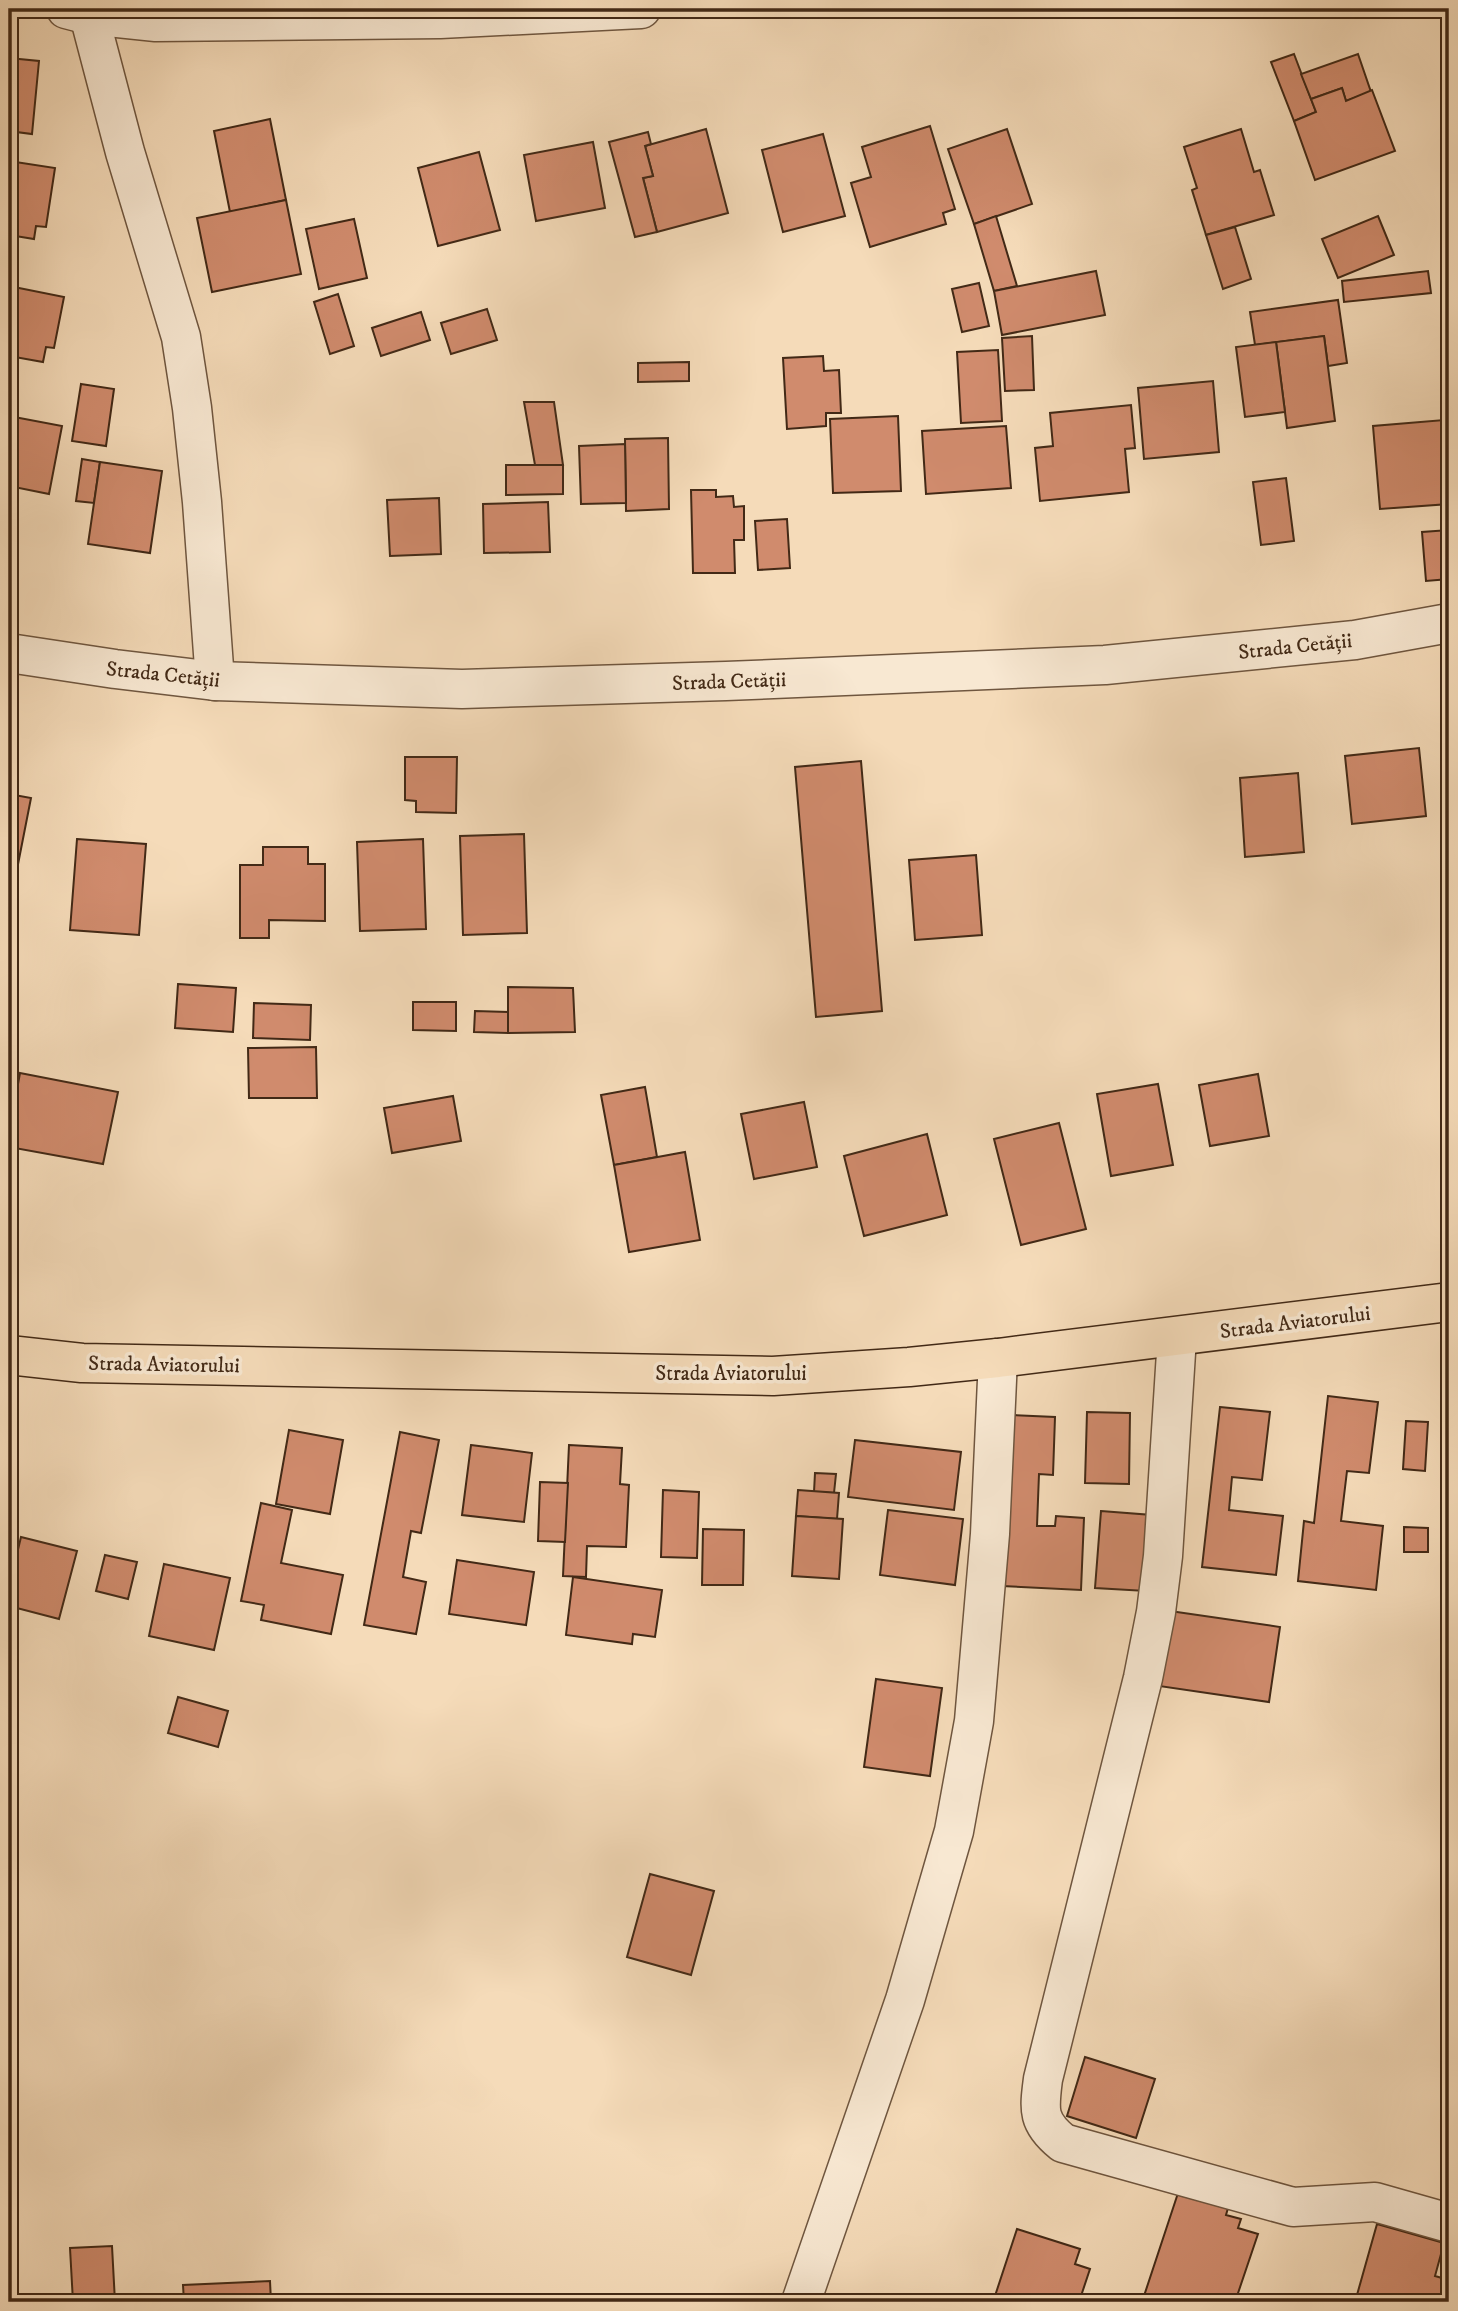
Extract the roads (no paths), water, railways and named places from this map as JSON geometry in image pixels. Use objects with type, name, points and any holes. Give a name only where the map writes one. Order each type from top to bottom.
[{"type":"main road","name":"Strada Aviatorului","points":[[9,1355],[82,1363],[773,1376],[998,1358],[1449,1303]]},
{"type":"street","points":[[215,681],[202,502],[192,408],[180,337],[125,152],[76,12],[156,22],[427,19],[641,9]]},
{"type":"street","name":"Strada Cetății","points":[[9,653],[215,681],[463,689],[1105,665],[1355,640],[1449,623]]},
{"type":"street","points":[[1177,1337],[1169,1481],[1156,1612],[1143,1678],[1043,2079],[1040,2104],[1046,2130],[1063,2143],[1293,2207],[1375,2202],[1449,2224]]},
{"type":"street","points":[[801,2302],[905,2000],[954,1831],[974,1721],[990,1534],[998,1358]]}]
